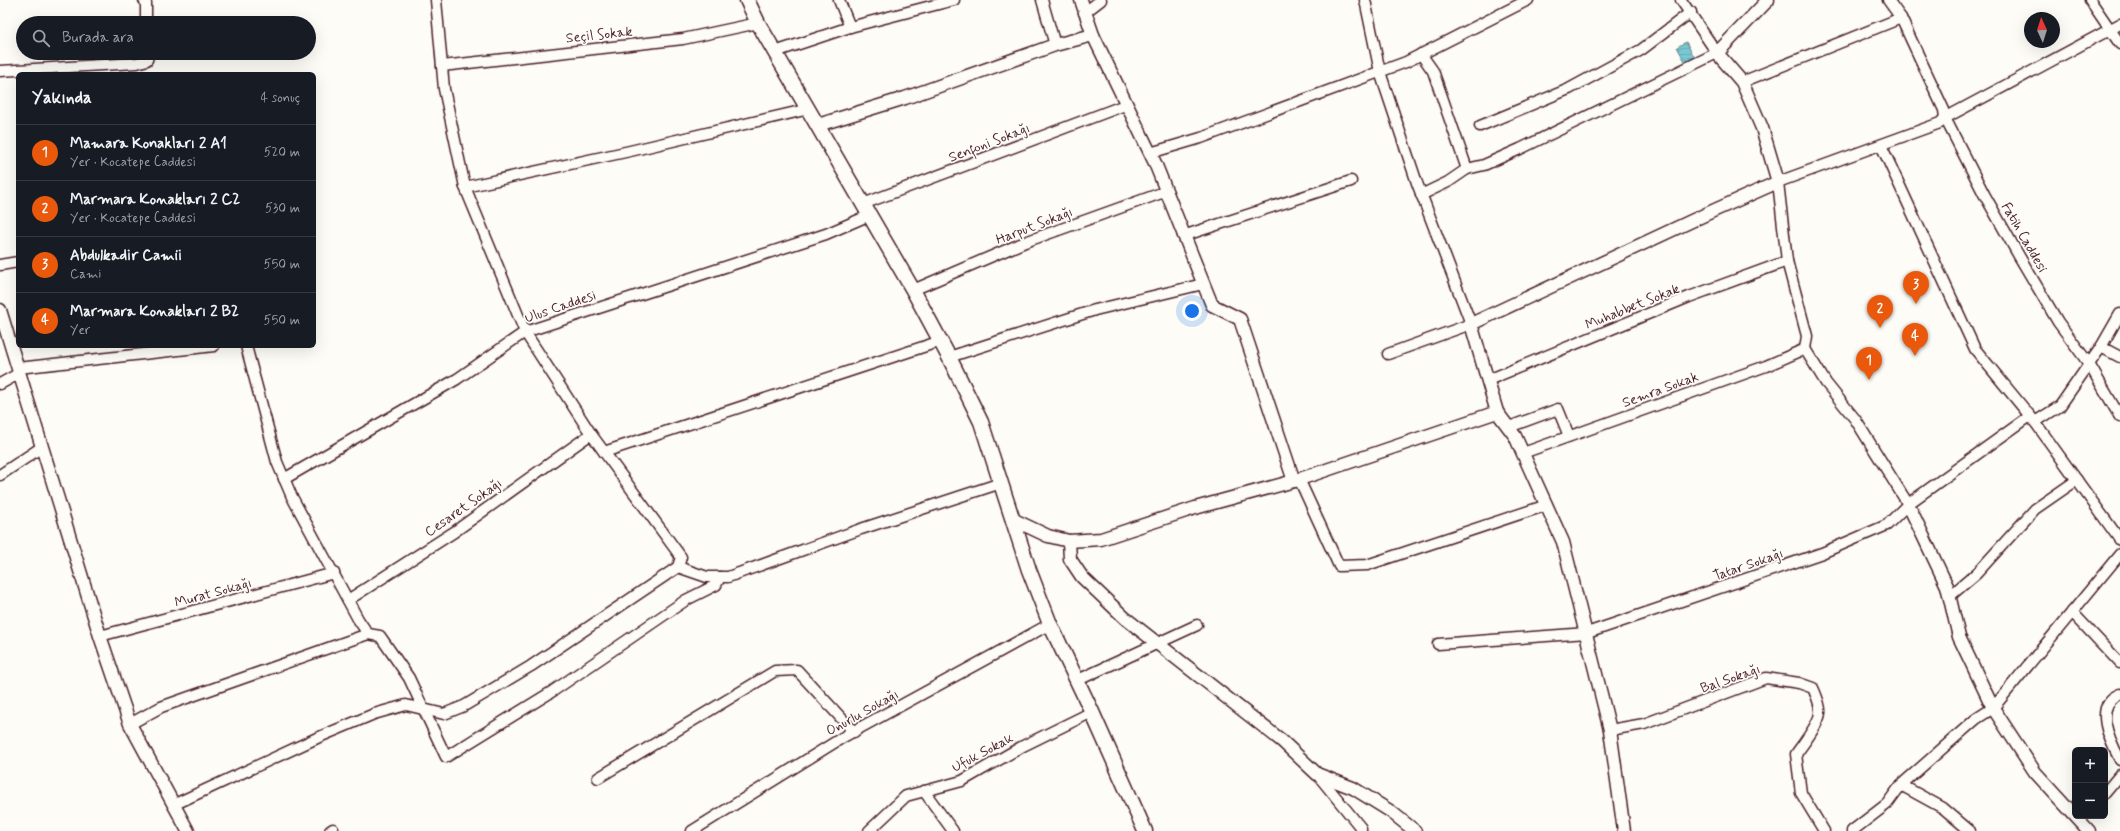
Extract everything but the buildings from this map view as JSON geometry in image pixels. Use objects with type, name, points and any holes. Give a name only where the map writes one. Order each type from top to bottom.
[{"type":"main road","points":[[747,0],[758,23],[809,109],[950,356],[981,422],[1028,570],[1050,624],[1078,680],[1145,831]]},
{"type":"street","points":[[144,0],[146,3],[146,16]]},
{"type":"street","points":[[173,805],[317,738],[374,714],[406,705],[444,714],[464,706],[531,666],[678,567],[681,557],[590,434],[524,332],[465,187],[444,89],[436,0]]},
{"type":"street","points":[[839,0],[850,28]]},
{"type":"street","points":[[775,52],[850,28],[954,0]]},
{"type":"street","points":[[1042,0],[1055,45]]},
{"type":"street","points":[[1081,0],[1093,36],[1167,191],[1183,236],[1212,305],[1240,319],[1297,480],[1339,566],[1367,565],[1548,505]]},
{"type":"street","points":[[1084,12],[1101,0]]},
{"type":"street","points":[[1365,0],[1380,72],[1421,195],[1471,324],[1498,412],[1509,427],[1523,453],[1548,505],[1563,542],[1587,633],[1610,730],[1624,831]]},
{"type":"street","points":[[1150,154],[1201,138],[1380,72],[1420,54],[1528,0]]},
{"type":"street","points":[[1680,0],[1691,12],[1717,53],[1742,82],[1762,128],[1778,182],[1787,261],[1807,336],[1805,349],[1826,383],[1855,419],[1908,504],[1929,545],[1947,586],[1960,637],[1993,708],[2035,772],[2085,823]]},
{"type":"street","points":[[1421,195],[1448,182],[1467,169],[1484,164],[1520,149],[1717,53],[1768,0]]},
{"type":"street","name":"Fatih Caddesi","points":[[1888,0],[1901,18],[1944,110],[1945,118],[1984,194],[2058,322],[2089,364],[2120,417]]},
{"type":"street","points":[[2090,0],[2116,27],[2120,44]]},
{"type":"street","points":[[1480,126],[1569,89],[1641,50],[1691,12]]},
{"type":"street","points":[[1742,82],[1901,18]]},
{"type":"street","name":"Seçil Sokak","points":[[442,66],[684,38],[758,23]]},
{"type":"street","points":[[1388,354],[1471,324],[1778,182],[1940,123],[1945,118],[2116,27]]},
{"type":"street","points":[[818,125],[905,98],[1055,45],[1093,36]]},
{"type":"street","points":[[1420,54],[1434,71],[1467,169]]},
{"type":"street","points":[[0,71],[136,63],[142,60]]},
{"type":"street","name":"Senfoni Sokağı","points":[[867,210],[1125,105]]},
{"type":"street","points":[[465,187],[630,151],[809,109]]},
{"type":"street","points":[[1882,145],[1975,349],[2033,419],[2120,540]]},
{"type":"street","points":[[1183,236],[1351,181]]},
{"type":"street","name":"Harput Sokağı","points":[[913,290],[1025,242],[1167,191]]},
{"type":"street","name":"Ulus Caddesi","points":[[284,479],[457,379],[524,332],[826,234],[867,210]]},
{"type":"street","name":"Muhabbet Sokak","points":[[1488,380],[1682,300],[1787,261]]},
{"type":"street","points":[[0,265],[16,262]]},
{"type":"street","points":[[950,356],[1095,310],[1203,284]]},
{"type":"street","points":[[0,312],[100,636],[130,724],[188,831]]},
{"type":"street","name":"Tatar Sokağı","points":[[1438,644],[1587,633],[1815,556],[1864,537],[1887,525],[1908,504],[2033,419],[2060,406],[2101,347],[2120,314]]},
{"type":"street","points":[[604,452],[941,341]]},
{"type":"street","points":[[2101,347],[2120,357]]},
{"type":"street","points":[[0,384],[19,370],[198,348]]},
{"type":"street","points":[[247,348],[277,462],[284,479],[348,600],[368,634]]},
{"type":"street","name":"Semra Sokak","points":[[1523,453],[1759,368],[1805,349]]},
{"type":"street","points":[[1509,427],[1558,409],[1569,436]]},
{"type":"street","points":[[1012,519],[1048,536],[1069,541],[1101,539],[1195,508],[1297,480],[1498,412]]},
{"type":"street","name":"Cesaret Sokağı","points":[[348,600],[454,532],[590,434]]},
{"type":"street","points":[[0,475],[42,448]]},
{"type":"street","points":[[1950,596],[1977,573],[2035,509],[2077,480]]},
{"type":"street","points":[[678,567],[707,577],[728,577],[861,529],[1001,483]]},
{"type":"street","points":[[1069,541],[1070,559],[1082,577],[1125,618],[1282,741],[1317,774],[1361,828],[1361,831]]},
{"type":"street","points":[[1852,831],[1887,804],[1901,785],[1976,719],[1993,708],[2120,554]]},
{"type":"street","name":"Murat Sokağı","points":[[100,636],[334,573]]},
{"type":"street","points":[[130,724],[162,707],[368,634],[380,636],[410,678],[423,710],[446,757],[553,691],[686,600],[716,585],[720,577]]},
{"type":"street","points":[[2072,612],[2120,663]]},
{"type":"street","name":"Onurlu Sokağı","points":[[692,831],[854,732],[1050,624]]},
{"type":"street","points":[[1078,680],[1156,642],[1197,625]]},
{"type":"street","points":[[598,778],[775,670],[797,670],[854,732]]},
{"type":"street","name":"Bal Sokağı","points":[[1610,730],[1644,724],[1766,678],[1798,683],[1813,688],[1818,699],[1820,713],[1810,733],[1796,754],[1801,793],[1824,831]]},
{"type":"street","points":[[2120,694],[2113,697],[2105,707],[2105,713],[2113,747],[2120,760]]},
{"type":"street","name":"Ufuk Sokak","points":[[869,831],[906,796],[962,782],[1023,746],[1092,712]]},
{"type":"street","points":[[1317,774],[1353,788],[1390,811],[1414,831]]},
{"type":"street","points":[[2108,789],[2120,775]]},
{"type":"street","points":[[1901,785],[1943,808],[1965,829]]},
{"type":"street","points":[[924,791],[953,831]]},
{"type":"water","points":[[1686,42],[1696,60],[1687,65],[1677,47]]},
{"type":"place","name":"Abdulkadir Camii","points":[[1916,304]]},
{"type":"place","name":"Marmara Konakları 2 C2","points":[[1880,328]]},
{"type":"place","name":"Marmara Konakları 2 B2","points":[[1915,356]]},
{"type":"place","name":"Mamara Konakları 2 A1","points":[[1869,380]]}]
